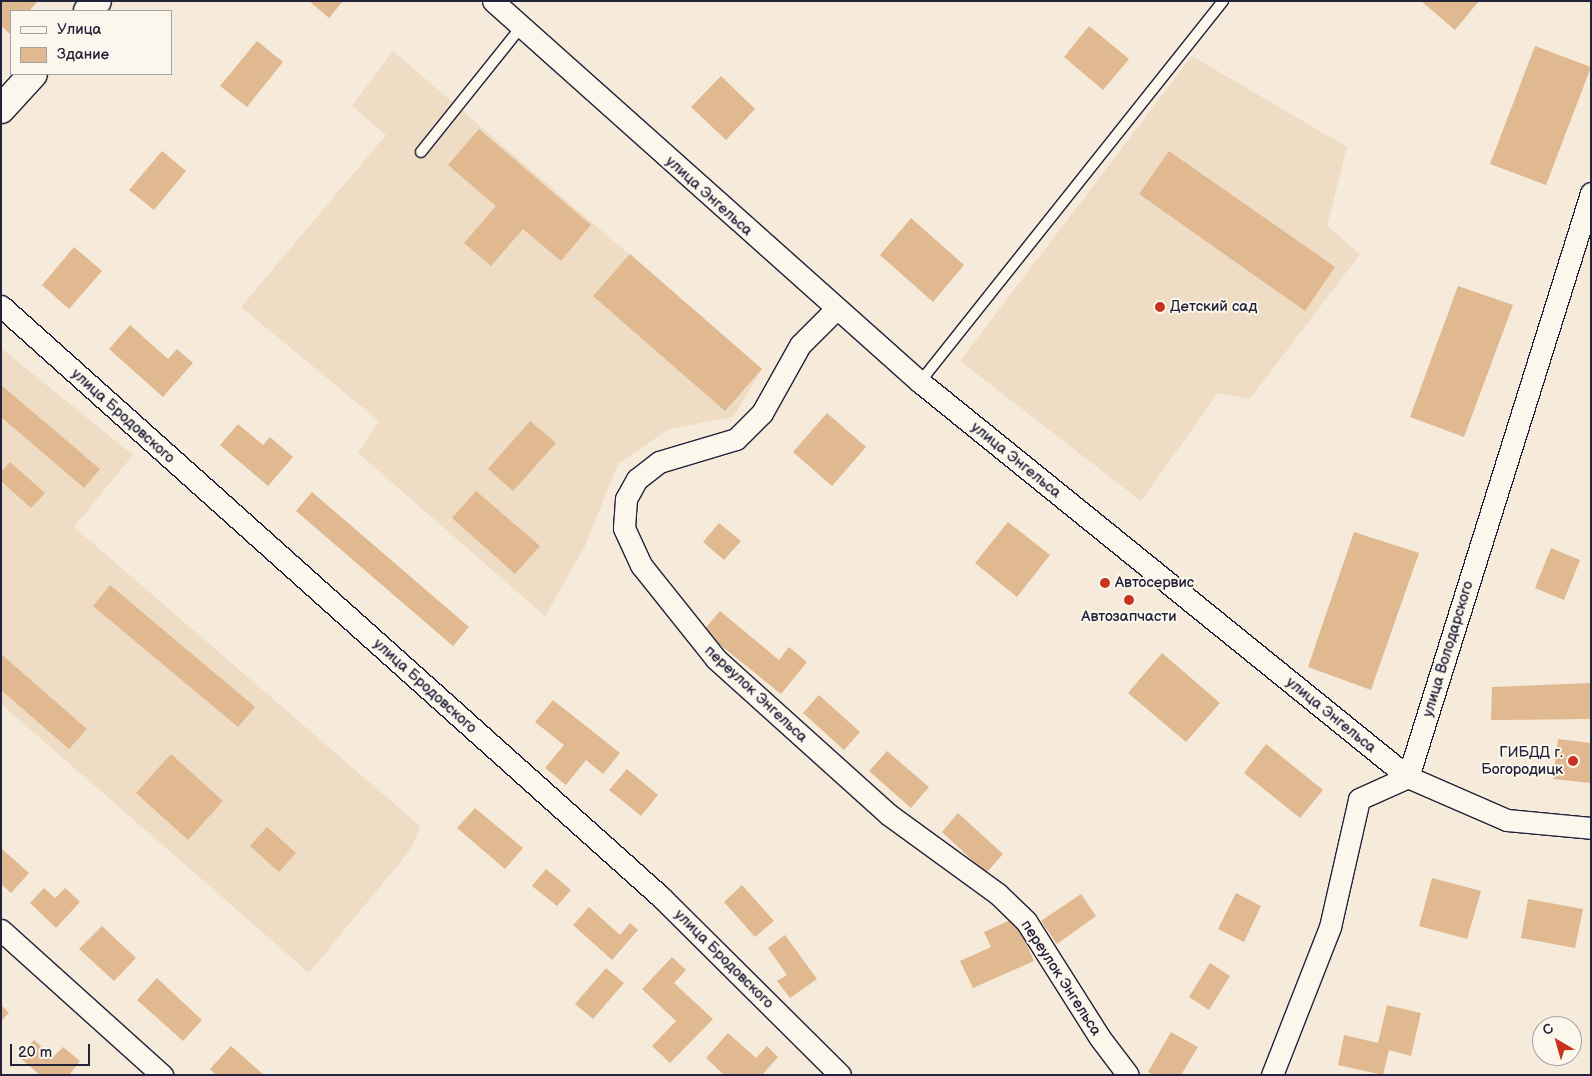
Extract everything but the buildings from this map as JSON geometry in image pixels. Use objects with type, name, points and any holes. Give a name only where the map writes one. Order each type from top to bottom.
[{"type":"main road","points":[[1,109],[31,75]]},
{"type":"street","name":"улица Энгельса","points":[[493,1],[835,310],[920,382],[1408,777],[1507,820],[1591,828]]},
{"type":"street","name":"улица Володарского","points":[[1408,777],[1591,193]]},
{"type":"street","name":"улица Бродовского","points":[[1,306],[661,897],[840,1075]]},
{"type":"street","name":"переулок Энгельса","points":[[835,310],[800,345],[762,413],[736,439],[659,462],[637,479],[626,499],[624,528],[641,565],[716,659],[888,814],[998,894],[1026,921],[1100,1038],[1128,1075]]},
{"type":"street","points":[[1272,1075],[1330,928],[1360,799],[1408,777]]},
{"type":"street","points":[[1,930],[162,1075]]},
{"type":"lane","points":[[920,382],[1223,1]]},
{"type":"lane","points":[[421,152],[522,26]]},
{"type":"shaded area","points":[[393,51],[762,369],[733,417],[669,429],[618,464],[585,546],[545,616],[358,453],[379,421],[241,307],[386,135],[352,106]]},
{"type":"shaded area","name":"Детский сад","points":[[1192,56],[1347,147],[1327,226],[1360,254],[1250,399],[1218,393],[1141,501],[960,361]]},
{"type":"shaded area","points":[[1,348],[133,455],[74,527],[420,826],[411,849],[309,973],[1,704]]},
{"type":"place","name":"Детский сад","points":[[1160,307]]},
{"type":"place","name":"Автосервис","points":[[1105,583]]},
{"type":"place","name":"Автозапчасти","points":[[1129,600]]},
{"type":"place","name":"ГИБДД г. Богородицк","points":[[1573,761]]}]
